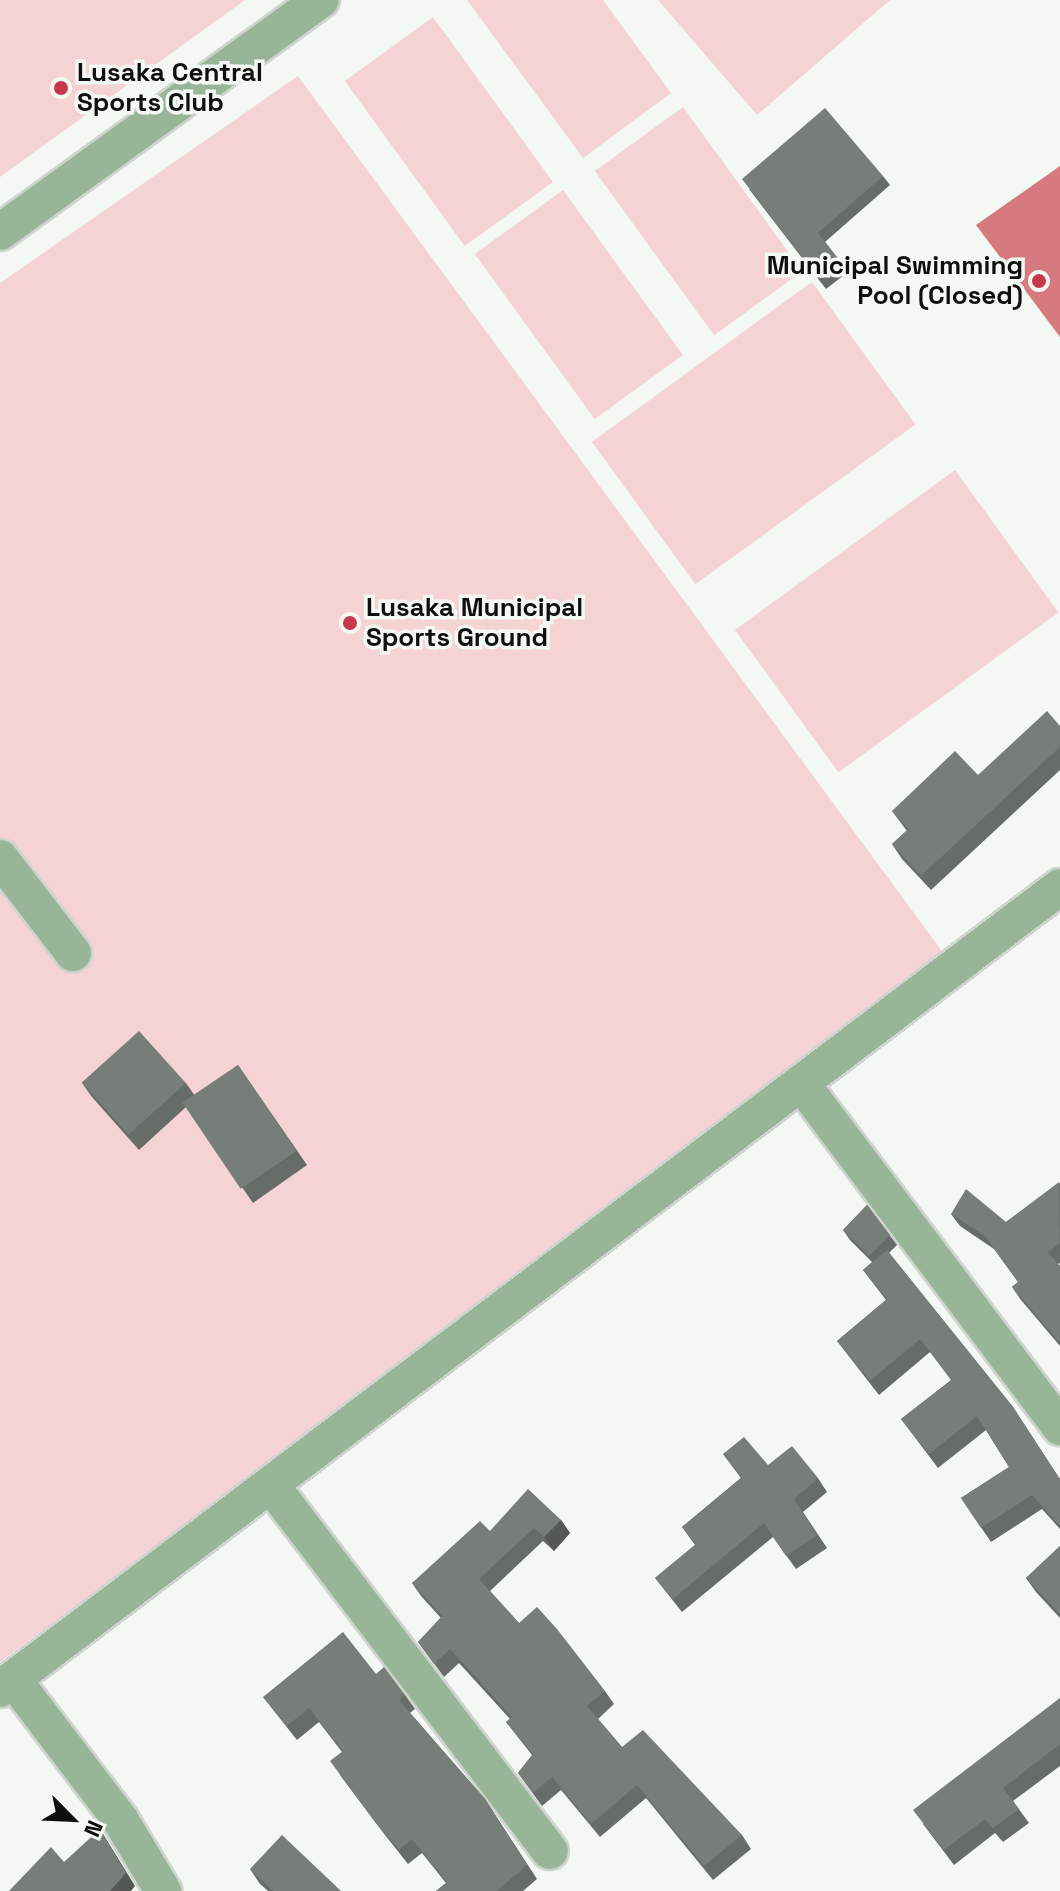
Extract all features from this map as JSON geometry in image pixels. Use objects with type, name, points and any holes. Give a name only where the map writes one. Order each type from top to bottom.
[{"type":"street","points":[[0,232],[321,0]]},
{"type":"street","points":[[0,858],[73,953]]},
{"type":"street","points":[[163,1891],[121,1821],[6,1684],[274,1489],[1060,887]]},
{"type":"street","points":[[801,1083],[1060,1427]]},
{"type":"street","points":[[274,1489],[550,1851]]},
{"type":"shaded area","name":"Lusaka Central Sports Club","points":[[0,0],[245,0],[0,177]]},
{"type":"shaded area","points":[[467,0],[603,0],[671,93],[583,158]]},
{"type":"shaded area","points":[[658,0],[890,0],[757,115]]},
{"type":"shaded area","points":[[433,17],[553,182],[465,246],[345,81]]},
{"type":"shaded area","name":"Lusaka Municipal Sports Ground","points":[[298,76],[950,962],[0,1662],[0,283]]},
{"type":"shaded area","points":[[683,107],[802,271],[714,335],[595,171]]},
{"type":"shaded area","name":"Municipal Swimming Pool (Closed)","points":[[1060,166],[1060,337],[976,225]]},
{"type":"shaded area","points":[[563,190],[683,355],[595,419],[475,254]]},
{"type":"shaded area","points":[[812,282],[915,424],[695,584],[592,442]]},
{"type":"shaded area","points":[[955,470],[1058,612],[838,772],[735,630]]},
{"type":"building","points":[[825,108],[883,176],[818,233],[841,262],[819,279],[742,179]]},
{"type":"building","points":[[1047,711],[1060,726],[1060,747],[921,876],[892,844],[908,829],[892,811],[955,751],[978,775]]},
{"type":"building","points":[[139,1031],[186,1083],[129,1135],[82,1083]]},
{"type":"building","points":[[238,1065],[296,1151],[241,1189],[182,1102]]},
{"type":"building","points":[[1059,1182],[1060,1243],[1048,1252],[1060,1266],[1060,1343],[1012,1287],[1018,1282],[985,1236],[951,1214],[966,1189],[1006,1222]]},
{"type":"building","points":[[867,1205],[890,1235],[869,1256],[843,1230]]},
{"type":"building","points":[[887,1250],[1013,1407],[1060,1480],[1060,1526],[1032,1495],[981,1528],[961,1498],[1009,1467],[977,1416],[929,1454],[901,1419],[952,1380],[920,1339],[870,1381],[837,1341],[887,1299],[863,1270]]},
{"type":"building","points":[[744,1437],[768,1465],[792,1446],[818,1478],[794,1499],[817,1535],[786,1556],[764,1523],[673,1599],[655,1578],[696,1544],[682,1527],[742,1477],[723,1454]]},
{"type":"building","points":[[528,1489],[561,1520],[544,1537],[534,1528],[479,1579],[519,1623],[537,1607],[557,1629],[605,1691],[587,1706],[622,1747],[643,1730],[742,1835],[704,1866],[637,1785],[591,1824],[552,1777],[533,1793],[518,1773],[533,1754],[506,1722],[512,1717],[450,1649],[434,1664],[418,1642],[442,1616],[412,1583],[480,1521],[490,1531]]},
{"type":"building","points":[[1060,1546],[1060,1614],[1026,1578]]},
{"type":"building","points":[[343,1632],[376,1674],[384,1667],[405,1695],[399,1700],[485,1799],[527,1865],[497,1891],[436,1891],[447,1882],[412,1839],[399,1850],[375,1822],[330,1761],[343,1751],[309,1708],[287,1726],[263,1697]]},
{"type":"building","points":[[1060,1698],[1060,1744],[1003,1788],[1019,1809],[993,1828],[985,1819],[944,1850],[913,1810]]},
{"type":"building","points":[[100,1829],[126,1873],[110,1891],[9,1891],[51,1847],[64,1862]]},
{"type":"building","points":[[282,1835],[341,1891],[273,1891],[250,1869]]},
{"type":"place","name":"Lusaka Central Sports Club","points":[[61,88]]},
{"type":"place","name":"Municipal Swimming Pool (Closed)","points":[[1039,281]]},
{"type":"place","name":"Lusaka Municipal Sports Ground","points":[[350,623]]}]
